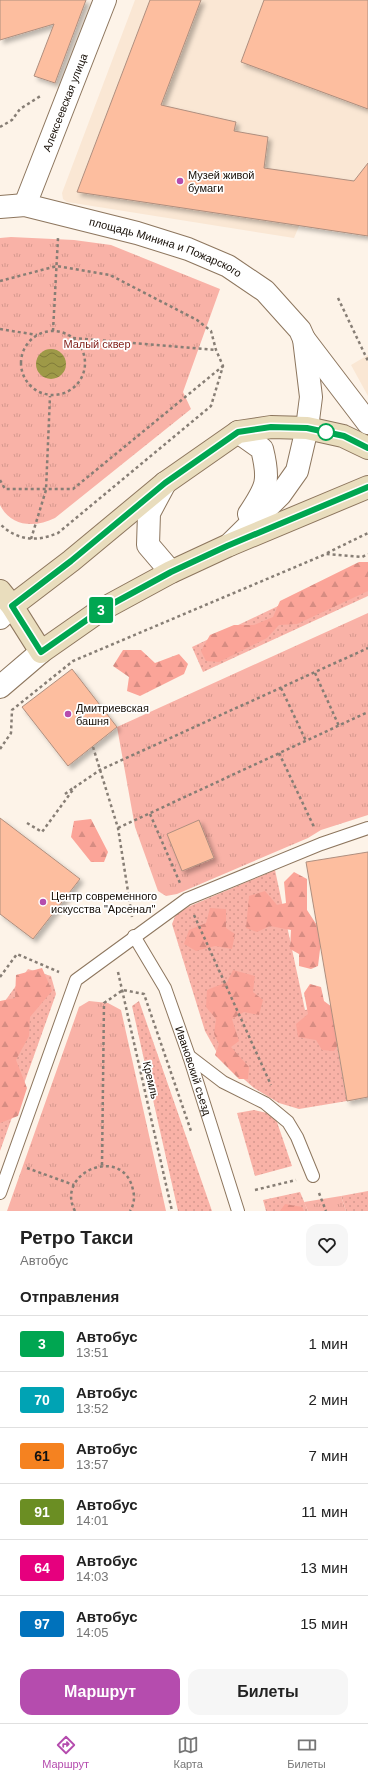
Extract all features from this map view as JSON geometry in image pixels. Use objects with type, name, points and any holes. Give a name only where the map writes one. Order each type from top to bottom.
[{"type":"main road","points":[[41,652],[4,605],[71,561],[165,483],[238,432],[271,427],[307,428],[344,436],[368,448]]},
{"type":"main road","name":"площадь Минина и Пожарского","points":[[41,652],[101,610],[171,572],[227,546],[368,487]]},
{"type":"street","name":"Алексеевская улица","points":[[25,206],[105,0]]},
{"type":"street","name":"площадь Минина и Пожарского","points":[[0,207],[25,206],[137,233],[188,249],[228,266],[265,291],[300,330],[304,339],[368,423]]},
{"type":"street","name":"площадь Минина и Пожарского","points":[[227,546],[280,495],[297,471],[307,428],[311,397],[304,339]]},
{"type":"street","points":[[227,546],[263,493],[268,472],[262,449],[238,432]]},
{"type":"street","points":[[165,483],[149,513],[148,545],[171,572]]},
{"type":"street","name":"площадь Минина и Пожарского","points":[[0,687],[41,652]]},
{"type":"lane","points":[[0,1193],[76,980],[186,899],[321,844],[368,828]]},
{"type":"lane","name":"Ивановский съезд","points":[[134,936],[165,988],[189,1056],[238,1211]]},
{"type":"lane","points":[[189,1056],[223,1082],[265,1103],[288,1122],[297,1137],[313,1176]]},
{"type":"path","points":[[53,331],[58,238]]},
{"type":"path","points":[[0,282],[56,266],[110,274],[197,320],[210,331],[223,366],[211,406],[58,533],[45,538],[31,539],[10,533],[0,524]]},
{"type":"path","points":[[338,298],[368,361]]},
{"type":"path","points":[[0,329],[37,335],[53,331],[64,333],[73,338],[81,348],[85,362],[83,376],[75,388],[65,394],[50,396],[37,392],[26,382],[20,369],[21,355],[28,342],[37,335]]},
{"type":"path","points":[[73,338],[216,350]]},
{"type":"path","points":[[0,480],[5,489],[73,490],[223,366]]},
{"type":"path","points":[[31,539],[46,490],[50,396]]},
{"type":"path","points":[[0,749],[11,733],[12,710],[73,661],[326,554],[368,533]]},
{"type":"path","points":[[326,554],[362,556],[368,554]]},
{"type":"path","points":[[65,794],[100,770],[316,673],[368,648]]},
{"type":"path","points":[[316,673],[339,726]]},
{"type":"path","points":[[44,684],[47,687]]},
{"type":"path","points":[[281,688],[306,741]]},
{"type":"path","points":[[118,828],[368,712]]},
{"type":"path","points":[[93,747],[118,828],[134,936]]},
{"type":"path","points":[[279,753],[321,844]]},
{"type":"path","points":[[27,822],[42,832],[75,787]]},
{"type":"path","points":[[150,814],[186,899],[273,1089]]},
{"type":"path","name":"Кремль","points":[[114,952],[172,1211]]},
{"type":"path","points":[[0,977],[17,954],[76,980]]},
{"type":"path","points":[[102,1165],[104,1003],[123,990],[144,994],[193,1136]]},
{"type":"path","points":[[11,1162],[74,1185]]},
{"type":"path","points":[[75,1211],[72,1197],[74,1185],[81,1174],[91,1168],[102,1165],[115,1167],[125,1174],[132,1184],[134,1196],[130,1211]]},
{"type":"path","points":[[254,1190],[313,1176]]},
{"type":"shaded area","points":[[135,0],[368,0],[368,236],[299,226],[294,238],[67,202],[63,199],[62,193]]},
{"type":"shaded area","points":[[368,355],[368,396],[351,365]]},
{"type":"green space","name":"Малый сквер","points":[[11,237],[74,240],[111,245],[220,289],[183,392],[191,409],[55,518],[32,524],[24,524],[10,518],[0,505],[0,238]]},
{"type":"green space","points":[[359,562],[368,562],[368,591],[297,624],[279,625],[267,638],[219,662],[206,661],[201,651],[210,635],[234,625],[254,625],[273,617],[280,601]]},
{"type":"green space","points":[[368,563],[368,596],[203,672],[192,647]]},
{"type":"green space","points":[[368,613],[368,815],[321,830],[308,838],[177,894],[166,896],[158,891],[135,827],[117,727]]},
{"type":"green space","points":[[123,650],[141,650],[155,663],[179,654],[188,664],[184,674],[140,696],[127,691],[129,677],[113,666]]},
{"type":"green space","points":[[91,819],[108,852],[104,862],[91,862],[71,837],[74,821]]},
{"type":"green space","points":[[275,870],[305,1010],[330,1006],[347,1101],[299,1109],[279,1103],[254,1088],[220,1058],[205,1031],[172,924],[176,914],[190,906]]},
{"type":"green space","points":[[294,872],[307,879],[307,910],[322,933],[318,966],[311,969],[299,966],[299,954],[290,949],[291,930],[270,926],[257,932],[246,928],[249,896],[265,891],[277,905],[286,903],[284,882]]},
{"type":"green space","points":[[210,908],[226,909],[226,928],[235,934],[232,949],[215,946],[196,951],[184,944],[189,930],[206,923]]},
{"type":"green space","points":[[42,968],[52,991],[30,1017],[29,1036],[16,1060],[27,1088],[18,1116],[0,1123],[0,1001],[15,998],[16,975]]},
{"type":"green space","points":[[28,969],[51,976],[56,994],[0,1151],[0,1008]]},
{"type":"green space","points":[[233,970],[255,976],[253,992],[263,1000],[259,1015],[244,1012],[232,1019],[239,1041],[231,1047],[249,1067],[248,1079],[239,1079],[215,1055],[219,1044],[214,1034],[216,1019],[206,1007],[207,990],[227,982]]},
{"type":"green space","points":[[310,984],[321,987],[324,1001],[336,1010],[342,1039],[334,1051],[322,1050],[316,1040],[298,1037],[296,1024],[308,1014],[304,993]]},
{"type":"green space","points":[[89,1001],[108,1003],[121,1010],[166,1211],[7,1211],[79,1007]]},
{"type":"green space","points":[[139,1001],[212,1211],[178,1211],[132,1006]]},
{"type":"green space","points":[[254,1110],[267,1113],[277,1122],[292,1166],[255,1176],[237,1113]]},
{"type":"green space","points":[[368,1191],[368,1211],[346,1211],[341,1196]]},
{"type":"green space","points":[[300,1192],[308,1211],[266,1211],[263,1200]]},
{"type":"green space","points":[[341,1196],[346,1211],[308,1211],[304,1202]]},
{"type":"green space","points":[[285,1204],[302,1207],[304,1211],[280,1211]]},
{"type":"water","points":[[51,349],[57,350],[65,358],[65,370],[57,378],[51,379],[45,378],[37,370],[36,364],[37,358],[45,350]]},
{"type":"building","points":[[0,0],[86,0],[55,83],[34,76],[54,24],[0,40]]},
{"type":"building","points":[[150,0],[201,0],[161,105],[236,122],[234,131],[268,137],[264,168],[354,181],[368,163],[368,236],[77,192]]},
{"type":"building","points":[[264,0],[368,0],[368,109],[241,62]]},
{"type":"building","points":[[72,669],[117,727],[68,766],[22,707]]},
{"type":"building","points":[[0,818],[80,879],[33,939],[0,914]]},
{"type":"building","points":[[199,820],[214,858],[182,871],[167,834]]},
{"type":"building","points":[[368,852],[368,1097],[347,1101],[306,862]]},
{"type":"bus line","name":"3","points":[[368,448],[344,436],[307,428],[271,427],[238,432],[165,483],[71,561],[12,606],[41,652],[101,610],[171,572],[227,546],[368,487]]},
{"type":"place","name":"Музей живой бумаги","points":[[180,181]]},
{"type":"place","name":"Дмитриевская башня","points":[[68,714]]},
{"type":"place","name":"Центр современного искусства \"Арсенал\"","points":[[43,902]]}]
